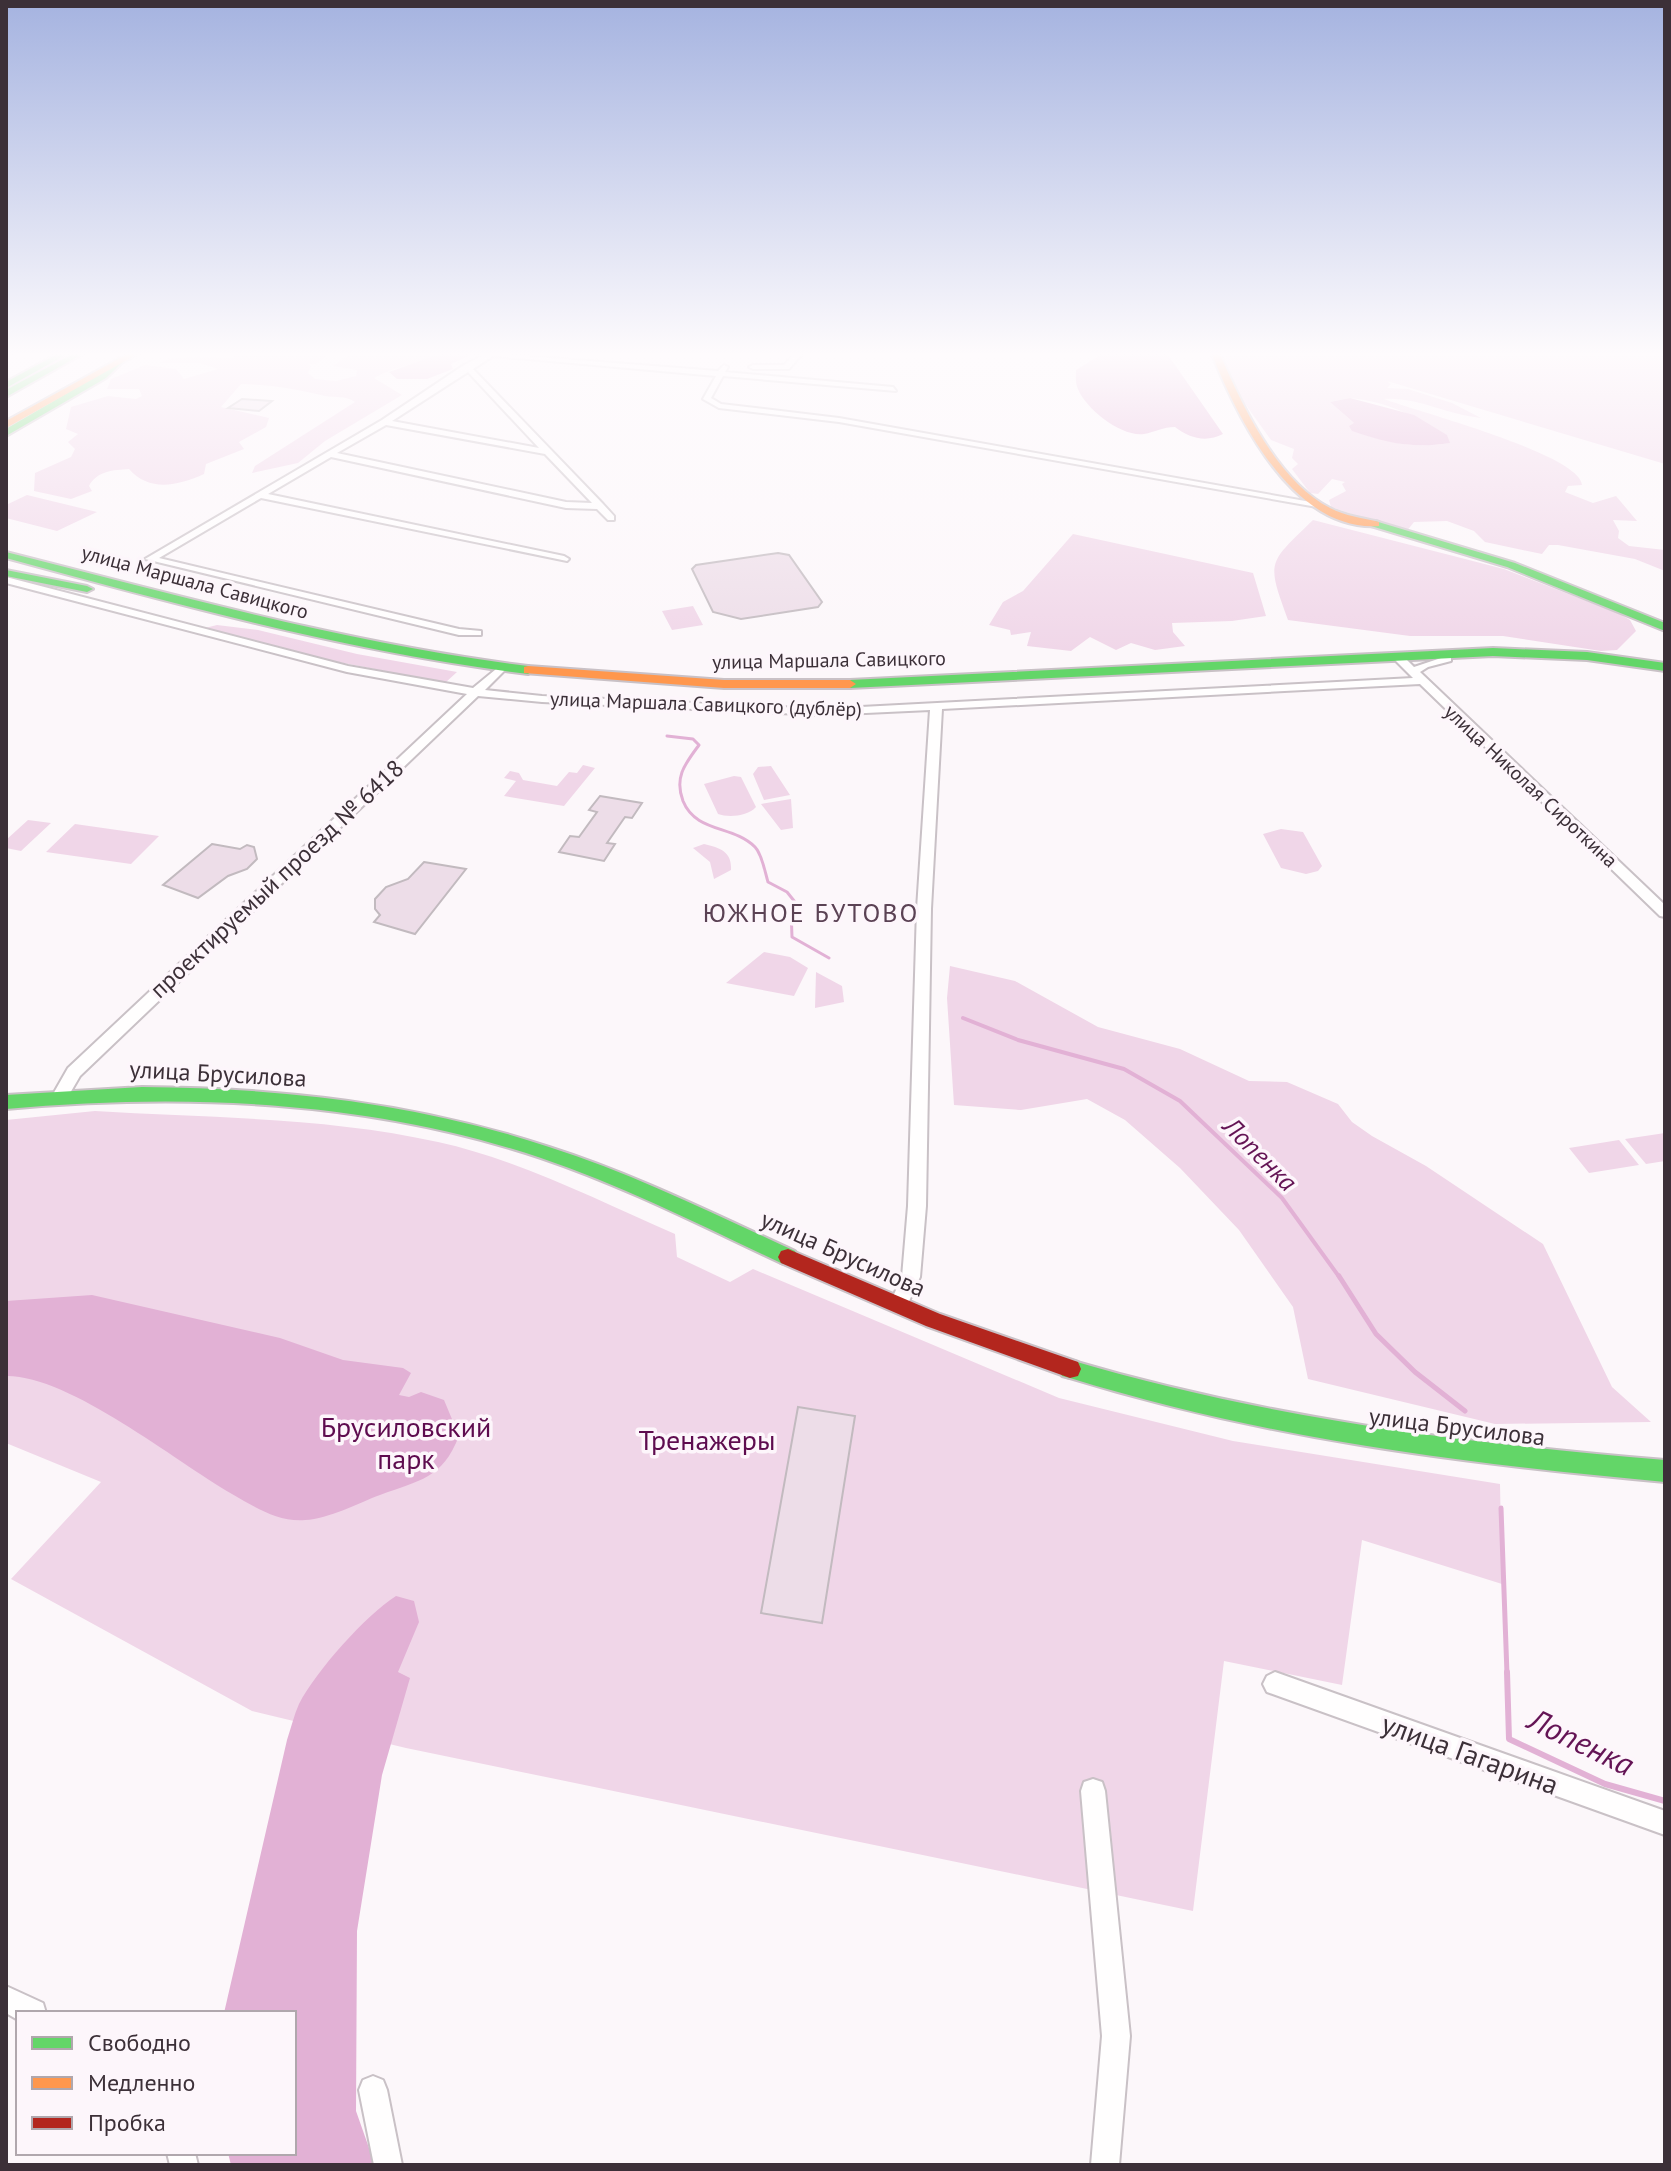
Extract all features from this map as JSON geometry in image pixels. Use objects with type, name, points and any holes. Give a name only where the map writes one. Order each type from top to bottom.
[{"type":"street","points":[[549,453],[611,518]]},
{"type":"street","points":[[1029,453],[1317,504],[1340,516],[1511,565],[1665,627]]},
{"type":"street","points":[[1273,453],[1317,504]]},
{"type":"street","points":[[477,633],[459,632],[150,559],[329,454],[566,505],[600,506]]},
{"type":"street","points":[[261,495],[564,559]]},
{"type":"street","name":"улица Маршала Савицкого","points":[[6,555],[362,646],[501,668],[640,680],[789,685],[1408,668],[1523,652],[1614,658],[1665,667]]},
{"type":"street","points":[[6,573],[179,601]]},
{"type":"street","name":"улица Маршала Савицкого (дублёр)","points":[[6,580],[293,657],[476,692],[682,708],[823,712],[936,708],[1408,668]]},
{"type":"street","points":[[1408,668],[1447,659],[1567,663],[1665,675]]},
{"type":"street","name":"проектируемый проезд № 6418","points":[[60,1096],[85,1062],[501,668]]},
{"type":"street","name":"улица Николая Сироткина","points":[[1408,668],[1665,913]]},
{"type":"street","points":[[898,1305],[911,1277],[917,1206],[924,909],[936,708]]},
{"type":"street","name":"улица Брусилова","points":[[6,1102],[130,1093],[247,1095],[368,1109],[488,1135],[613,1178],[898,1305],[1111,1382],[1348,1437],[1483,1457],[1665,1471]]},
{"type":"street","name":"улица Гагарина","points":[[1275,1684],[1665,1823]]},
{"type":"street","points":[[1093,1791],[1116,2036],[1105,2165]]},
{"type":"street","points":[[6,1999],[29,2011]]},
{"type":"street","points":[[373,2090],[388,2165]]},
{"type":"green space","points":[[73,453],[233,453],[206,464],[204,474],[174,484],[146,481],[129,469],[106,472],[96,477],[89,486],[92,491],[71,499],[34,491],[35,473],[71,457]]},
{"type":"green space","points":[[275,453],[310,453],[298,463],[252,473],[255,466]]},
{"type":"green space","points":[[1293,453],[1541,453],[1574,473],[1582,485],[1568,486],[1565,492],[1593,503],[1616,496],[1637,521],[1613,520],[1619,531],[1618,538],[1629,546],[1665,550],[1665,571],[1635,559],[1558,545],[1549,545],[1542,554],[1485,542],[1474,531],[1447,521],[1414,522],[1406,532],[1331,507],[1329,500],[1346,491],[1342,484],[1345,482],[1332,479],[1318,494],[1310,493],[1292,469],[1298,464],[1292,458]]},
{"type":"green space","points":[[1629,453],[1665,453],[1665,464]]},
{"type":"green space","points":[[27,495],[97,512],[57,531],[6,518],[6,505]]},
{"type":"green space","points":[[1313,520],[1504,569],[1620,614],[1630,620],[1636,631],[1617,650],[1601,651],[1503,636],[1410,636],[1288,620],[1276,585],[1275,564],[1287,546]]},
{"type":"green space","points":[[1073,534],[1253,573],[1266,616],[1232,621],[1172,623],[1173,632],[1185,646],[1155,650],[1131,643],[1116,650],[1090,637],[1071,651],[1027,646],[1031,632],[1011,635],[1010,630],[989,625],[1003,602],[1023,591]]},
{"type":"green space","points":[[693,606],[703,625],[672,630],[662,611]]},
{"type":"green space","points":[[217,625],[258,630],[357,654],[457,672],[445,683],[283,651],[201,629]]},
{"type":"green space","points":[[583,765],[595,768],[564,806],[504,796],[516,781],[504,778],[510,771],[519,773],[523,780],[557,786],[569,772],[577,773]]},
{"type":"green space","points":[[771,766],[790,795],[764,800],[753,774],[758,767]]},
{"type":"green space","points":[[741,777],[756,807],[738,815],[718,814],[704,784]]},
{"type":"green space","points":[[791,799],[793,828],[781,830],[761,804]]},
{"type":"green space","points":[[28,820],[51,823],[21,851],[6,848],[6,840]]},
{"type":"green space","points":[[75,824],[159,836],[131,864],[46,852]]},
{"type":"green space","points":[[1281,829],[1303,832],[1322,866],[1318,871],[1306,874],[1281,868],[1263,834]]},
{"type":"green space","points":[[704,844],[724,852],[730,859],[731,870],[714,879],[710,862],[693,848]]},
{"type":"green space","points":[[764,952],[790,957],[808,968],[794,996],[726,983]]},
{"type":"green space","points":[[950,966],[1015,981],[1098,1027],[1180,1049],[1249,1081],[1287,1082],[1338,1104],[1352,1122],[1372,1136],[1426,1166],[1543,1244],[1612,1387],[1651,1422],[1495,1424],[1308,1379],[1293,1307],[1239,1230],[1180,1168],[1125,1120],[1087,1099],[1021,1110],[954,1105],[947,998]]},
{"type":"green space","points":[[816,972],[842,986],[844,1002],[815,1008]]},
{"type":"green space","name":"Брусиловский парк","points":[[95,1111],[311,1123],[396,1134],[469,1150],[559,1182],[675,1234],[677,1257],[730,1282],[753,1269],[1059,1398],[1233,1441],[1500,1484],[1502,1584],[1362,1540],[1342,1685],[1224,1661],[1193,1911],[406,1748],[252,1711],[11,1579],[101,1482],[6,1443],[6,1120]]},
{"type":"green space","points":[[1665,1133],[1665,1161],[1646,1164],[1625,1139]]},
{"type":"green space","points":[[1619,1140],[1639,1165],[1589,1173],[1569,1148]]},
{"type":"shaded area","points":[[92,1295],[280,1338],[343,1360],[403,1368],[411,1373],[399,1395],[409,1397],[421,1392],[444,1400],[459,1436],[437,1470],[418,1481],[314,1519],[285,1519],[267,1513],[90,1404],[31,1379],[6,1376],[6,1301]]},
{"type":"shaded area","points":[[396,1596],[414,1601],[419,1622],[398,1672],[410,1678],[382,1775],[357,1931],[356,2111],[375,2165],[231,2165],[228,2155],[296,2155],[296,2011],[224,2011],[287,1740],[299,1704],[329,1660]]},
{"type":"building","points":[[778,553],[789,555],[822,602],[818,607],[741,619],[713,612],[692,569],[696,565]]},
{"type":"building","points":[[600,796],[642,803],[632,818],[625,817],[607,843],[615,844],[604,861],[559,852],[570,836],[579,837],[597,812],[589,810]]},
{"type":"building","points":[[212,844],[240,849],[247,845],[254,847],[257,859],[247,869],[228,876],[198,898],[163,885]]},
{"type":"building","points":[[424,862],[466,869],[415,934],[374,922],[380,915],[375,909],[375,899],[386,887],[408,879]]},
{"type":"building","points":[[798,1407],[855,1416],[822,1623],[761,1613]]},
{"type":"waterway","name":"Лопенка","points":[[667,736],[693,739],[699,745],[680,778],[683,801],[689,811],[706,824],[736,835],[755,847],[768,882],[787,892],[795,902],[791,910],[792,937],[829,958]]},
{"type":"waterway","name":"Лопенка","points":[[963,1018],[1018,1040],[1124,1069],[1180,1101],[1282,1198],[1340,1278]]},
{"type":"waterway","name":"Лопенка","points":[[1339,1276],[1376,1334],[1415,1372],[1465,1411]]},
{"type":"waterway","name":"Лопенка","points":[[1501,1508],[1507,1674]]},
{"type":"waterway","name":"Лопенка","points":[[1507,1672],[1509,1739],[1605,1784],[1665,1801]]},
{"type":"traffic: fast","points":[[1375,524],[1511,565],[1665,627]]},
{"type":"traffic: fast","points":[[6,555],[330,638],[462,662],[528,670]]},
{"type":"traffic: fast","points":[[6,573],[87,589]]},
{"type":"traffic: fast","points":[[850,684],[1493,652],[1587,656],[1665,667]]},
{"type":"traffic: fast","points":[[6,1102],[74,1096],[210,1094],[278,1098],[412,1117],[478,1132],[575,1163],[788,1257]]},
{"type":"traffic: fast","points":[[1070,1369],[1216,1409],[1364,1437],[1514,1457],[1665,1471]]},
{"type":"traffic: slow","points":[[1269,453],[1305,496],[1322,508],[1375,524]]},
{"type":"traffic: slow","points":[[528,670],[724,684],[850,684]]},
{"type":"traffic: jam","points":[[788,1257],[933,1320],[1070,1369]]},
{"type":"district","name":"ЮЖНОЕ БУТОВО","points":[[811,913]]},
{"type":"park label","name":"Тренажеры","points":[[707,1440]]}]
